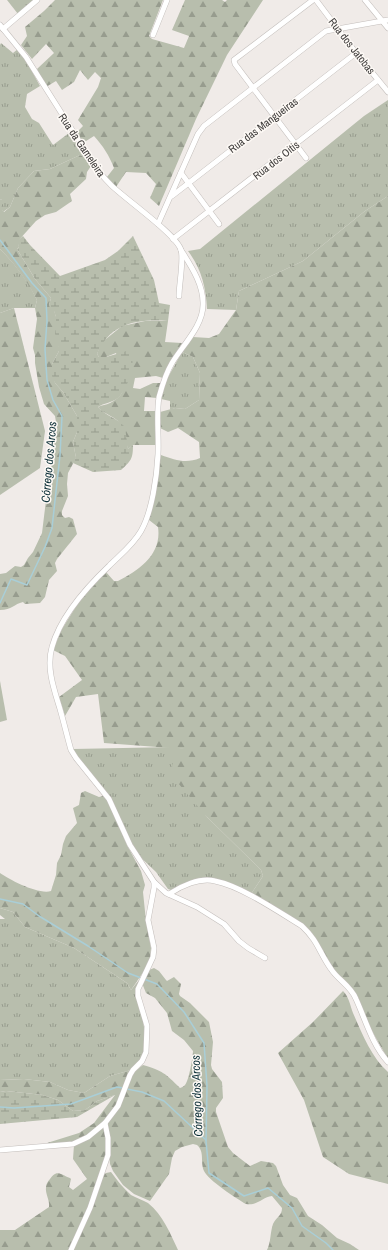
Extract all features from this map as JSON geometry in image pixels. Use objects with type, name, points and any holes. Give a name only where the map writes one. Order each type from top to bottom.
[{"type":"street","points":[[2,27],[37,0]]},
{"type":"street","points":[[153,35],[167,0]]},
{"type":"street","points":[[306,158],[252,88],[234,61],[235,58],[313,0]]},
{"type":"street","name":"Rua dos Jatobas","points":[[316,0],[388,92]]},
{"type":"street","points":[[365,0],[388,28]]},
{"type":"street","points":[[158,224],[201,129],[326,31],[388,20]]},
{"type":"street","name":"Rua da Gameleira","points":[[2,27],[26,57],[102,176],[158,224],[173,239],[181,250],[201,288],[203,305],[196,328],[171,364],[159,398],[158,455],[155,483],[147,518],[141,532],[132,544],[105,570],[77,601],[60,628],[52,647],[49,661],[50,675],[72,750],[76,758],[109,800],[130,845],[154,882],[162,890],[197,907],[224,924],[248,948],[265,958]]},
{"type":"street","name":"Rua das Mangueiras","points":[[170,197],[356,53]]},
{"type":"street","name":"Rua dos Oitis","points":[[173,239],[210,212],[378,80]]},
{"type":"street","points":[[181,173],[219,224]]},
{"type":"street","points":[[178,296],[181,250]]},
{"type":"street","points":[[169,894],[187,885],[205,880],[215,880],[244,892],[302,926],[317,943],[331,970],[352,991],[368,1030],[382,1055],[388,1062]]},
{"type":"street","points":[[0,1150],[73,1144],[88,1137],[105,1123],[118,1106],[130,1075],[145,1057],[147,1026],[138,996],[138,989],[153,958],[154,948],[148,920],[154,882]]},
{"type":"street","points":[[71,1250],[90,1208],[108,1155],[108,1138],[105,1123]]},
{"type":"green space","points":[[7,0],[35,0],[18,14]]},
{"type":"green space","points":[[55,0],[163,0],[149,36],[152,39],[184,48],[189,36],[172,30],[185,0],[222,0],[225,2],[227,0],[263,0],[227,55],[196,119],[159,206],[150,198],[156,184],[146,173],[126,172],[116,187],[107,177],[114,168],[103,147],[94,136],[83,143],[76,133],[83,126],[78,120],[98,87],[101,78],[95,72],[88,80],[80,70],[74,82],[62,90],[56,81],[46,87],[37,69],[54,53],[46,44],[32,59],[21,45],[27,36],[25,27]]},
{"type":"green space","points":[[1,43],[13,53],[18,49],[40,86],[27,94],[25,107],[32,119],[39,123],[53,145],[69,133],[87,159],[80,155],[50,169],[34,171],[18,188],[10,207],[3,212],[2,200],[0,199]]},
{"type":"green space","points":[[388,100],[388,196],[365,211],[303,261],[239,291],[236,310],[207,309],[202,278],[193,257],[188,251],[200,249],[364,116]]},
{"type":"green space","points":[[80,155],[87,159],[91,166],[87,172],[86,179],[70,194],[72,201],[56,212],[45,215],[36,221],[18,241],[19,247],[17,249],[35,279],[51,298],[49,305],[54,310],[56,317],[59,347],[59,351],[52,364],[55,383],[63,392],[77,416],[77,432],[73,442],[76,458],[68,473],[68,496],[62,511],[62,515],[65,518],[69,517],[73,519],[77,534],[57,559],[55,563],[57,571],[49,580],[45,597],[40,603],[25,604],[23,602],[10,608],[0,610],[0,574],[6,573],[15,566],[21,567],[24,565],[33,552],[42,533],[47,492],[51,480],[52,456],[57,428],[55,416],[44,404],[39,387],[35,363],[33,348],[37,319],[35,308],[37,300],[20,273],[0,249],[0,199],[2,200],[2,210],[4,212],[10,207],[18,188],[34,171],[50,169]]},
{"type":"green space","points":[[388,196],[388,1059],[369,1026],[359,1001],[336,973],[312,933],[301,924],[251,894],[263,876],[261,870],[206,816],[178,783],[172,766],[176,755],[184,749],[104,743],[98,694],[76,697],[65,716],[59,697],[82,680],[65,656],[53,650],[62,629],[82,597],[106,572],[114,581],[118,581],[134,572],[148,560],[153,553],[157,545],[158,527],[149,520],[161,455],[176,460],[185,461],[200,458],[199,442],[178,428],[168,432],[160,428],[160,412],[175,408],[185,409],[199,400],[200,373],[193,357],[182,352],[193,337],[209,338],[219,334],[236,310],[239,291],[303,261],[365,211]]},
{"type":"green space","points":[[23,236],[60,276],[105,260],[118,251],[133,236],[154,280],[159,303],[170,305],[168,321],[135,322],[117,329],[109,335],[97,354],[99,357],[106,357],[127,351],[131,355],[133,362],[127,385],[121,395],[115,400],[98,407],[104,413],[119,421],[125,427],[128,449],[133,445],[133,454],[131,459],[121,470],[93,472],[73,463],[76,458],[73,442],[77,432],[77,416],[52,376],[52,364],[59,351],[59,347],[56,344],[56,317],[54,311],[50,309],[49,305],[51,298],[35,279],[17,249],[19,247],[17,241]]},
{"type":"green space","points":[[0,249],[30,286],[37,300],[35,308],[14,308],[0,313]]},
{"type":"green space","points":[[14,308],[45,431],[40,468],[0,495],[0,313]]},
{"type":"green space","points":[[145,321],[168,321],[165,342],[182,343],[163,378],[156,376],[135,378],[133,388],[140,389],[153,383],[162,383],[157,398],[145,397],[144,411],[156,411],[157,445],[133,445],[128,449],[124,432],[120,424],[98,407],[110,403],[122,393],[124,387],[123,374],[116,353],[106,357],[99,357],[97,354],[101,343],[122,326]]},
{"type":"green space","points":[[182,352],[193,357],[200,373],[199,400],[185,409],[175,408],[170,410],[170,401],[161,399],[167,379]]},
{"type":"green space","points":[[0,681],[7,720],[0,722]]},
{"type":"green space","points":[[173,747],[185,749],[206,816],[261,870],[263,876],[251,894],[216,879],[171,890],[168,889],[156,872],[135,852],[110,799],[78,759],[73,749]]},
{"type":"green space","points":[[85,791],[99,797],[103,796],[108,801],[127,845],[141,871],[145,885],[143,892],[151,948],[150,960],[131,990],[127,983],[74,948],[25,927],[13,912],[0,908],[0,873],[17,883],[32,889],[46,892],[51,891],[56,875],[57,863],[61,855],[66,836],[77,823],[73,808],[79,805],[81,793]]},
{"type":"green space","points":[[0,908],[13,912],[25,927],[74,948],[127,983],[131,990],[139,980],[138,985],[145,1034],[144,1056],[131,1070],[110,1076],[84,1093],[68,1090],[50,1082],[24,1079],[0,1080],[0,919],[5,919],[0,915]]},
{"type":"green space","points":[[154,968],[159,971],[167,981],[174,977],[181,984],[180,996],[190,1003],[209,1022],[213,1042],[211,1065],[212,1069],[222,1082],[223,1098],[216,1108],[216,1112],[228,1147],[233,1153],[250,1166],[261,1161],[273,1163],[276,1166],[283,1185],[290,1195],[297,1198],[308,1216],[322,1225],[337,1238],[359,1250],[267,1250],[273,1224],[281,1213],[282,1208],[272,1196],[254,1204],[246,1204],[223,1189],[204,1171],[202,1154],[197,1145],[193,1144],[182,1147],[175,1151],[169,1174],[150,1201],[134,1194],[123,1185],[110,1164],[106,1123],[134,1072],[143,1065],[155,1069],[171,1079],[180,1088],[186,1083],[193,1051],[184,1040],[172,1031],[167,1013],[155,998],[146,993],[142,983],[149,970]]},
{"type":"green space","points":[[343,991],[348,998],[353,1013],[372,1052],[388,1072],[388,1184],[349,1174],[323,1157],[304,1100],[278,1053],[313,1022]]},
{"type":"green space","points":[[131,1070],[117,1104],[105,1121],[87,1136],[73,1143],[47,1143],[79,1133],[94,1123],[115,1095],[97,1101],[85,1110],[73,1111],[58,1100],[43,1095],[6,1091],[0,1092],[0,1080],[24,1079],[50,1082],[68,1090],[84,1093],[110,1076]]},
{"type":"green space","points":[[6,1091],[43,1095],[58,1100],[73,1111],[85,1110],[97,1101],[115,1095],[77,1117],[0,1124],[0,1092]]},
{"type":"green space","points":[[105,1125],[107,1132],[105,1156],[88,1207],[69,1250],[0,1250],[0,1230],[15,1230],[49,1207],[46,1186],[52,1176],[59,1173],[70,1178],[69,1187],[73,1190],[87,1179],[73,1159],[74,1145]]},
{"type":"green space","points":[[111,1172],[131,1195],[148,1203],[158,1213],[166,1225],[178,1250],[73,1250],[101,1177],[106,1173]]},
{"type":"waterway","name":"Córrego dos Arcos","points":[[0,240],[32,283],[46,298],[47,321],[45,349],[47,380],[53,400],[62,416],[60,455],[52,528],[45,547],[27,585],[11,579],[0,603]]},
{"type":"waterway","name":"Córrego dos Arcos","points":[[0,899],[23,904],[39,916],[128,973],[157,984],[184,1012],[204,1043],[207,1086],[206,1141],[209,1173],[244,1196],[268,1188],[292,1208],[302,1226],[326,1243],[333,1250]]},
{"type":"waterway","points":[[0,1107],[14,1108],[71,1104],[117,1087],[123,1088]]},
{"type":"waterway","points":[[127,1089],[142,1092],[164,1101],[206,1140]]}]
